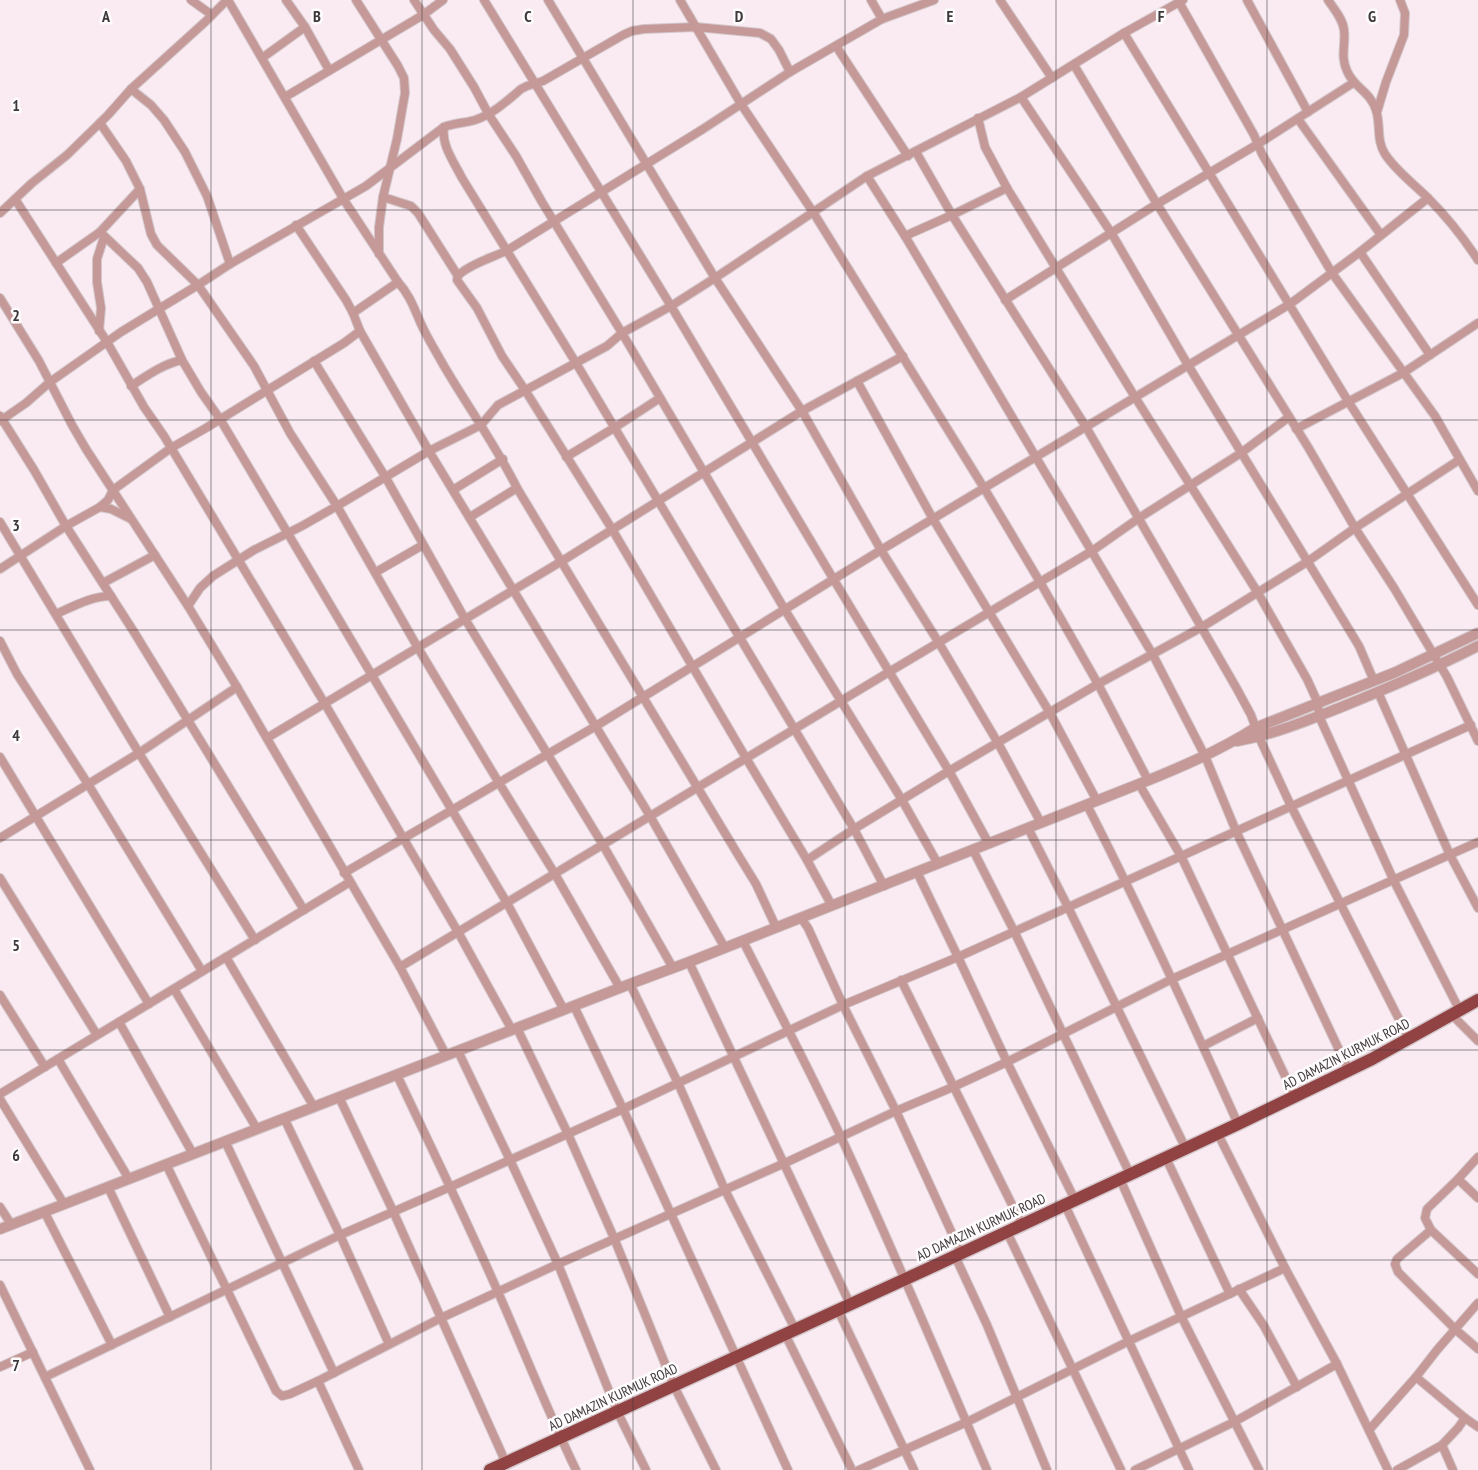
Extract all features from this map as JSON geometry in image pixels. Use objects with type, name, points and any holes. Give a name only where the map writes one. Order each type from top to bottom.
[{"type":"highway","name":"AD DAMAZIN KURMUK ROAD","points":[[500,1467],[617,1411],[1218,1134],[1349,1071],[1478,1000]]},
{"type":"street","points":[[191,0],[212,16]]},
{"type":"street","points":[[0,213],[66,155],[131,88],[228,0],[344,200],[407,293],[424,331],[756,884],[776,928]]},
{"type":"street","points":[[286,0],[305,27],[329,70]]},
{"type":"street","points":[[356,0],[404,78],[405,92],[397,139],[383,197],[380,254]]},
{"type":"street","points":[[414,0],[423,15],[450,49],[516,156],[785,610],[902,800],[938,864]]},
{"type":"street","points":[[285,97],[423,15],[444,0]]},
{"type":"street","points":[[484,0],[672,306],[949,771],[989,844]]},
{"type":"street","points":[[548,0],[716,278],[802,411],[881,550],[998,743],[1041,823]]},
{"type":"street","points":[[680,0],[741,104],[813,212],[984,488],[1098,684],[1295,1097]]},
{"type":"street","points":[[871,0],[882,19]]},
{"type":"street","points":[[458,276],[473,266],[506,251],[703,129],[790,72],[882,19],[934,0]]},
{"type":"street","points":[[1000,0],[1052,78]]},
{"type":"street","points":[[1247,0],[1308,112]]},
{"type":"street","points":[[1328,0],[1344,29],[1342,51],[1346,70],[1354,83],[1371,98],[1377,112],[1379,140],[1385,153],[1396,167],[1458,231],[1478,260]]},
{"type":"street","points":[[1377,112],[1386,82],[1404,36],[1404,13],[1400,0]]},
{"type":"street","points":[[188,606],[200,588],[213,576],[238,560],[302,526],[429,451],[482,425],[498,405],[607,346],[622,333],[672,306],[866,176],[1021,97],[1124,33],[1181,1],[1254,135],[1262,154],[1332,273],[1435,416],[1478,491]]},
{"type":"street","points":[[262,58],[305,27]]},
{"type":"street","points":[[304,910],[1,419],[33,398],[50,382],[107,342],[230,264],[296,225],[344,200],[388,170],[444,127],[489,115],[522,89],[562,71],[632,31],[696,27],[760,33],[771,39],[790,72]]},
{"type":"street","points":[[1124,33],[1348,401],[1478,605]]},
{"type":"street","points":[[836,46],[908,156]]},
{"type":"street","points":[[1074,65],[1355,528],[1394,588],[1434,655],[1478,741]]},
{"type":"street","points":[[1005,300],[1354,83]]},
{"type":"street","points":[[131,88],[151,105],[164,120],[185,152],[207,196],[230,264]]},
{"type":"street","points":[[1021,97],[1112,234],[1188,366],[1359,646],[1374,682]]},
{"type":"street","points":[[978,118],[985,147],[1007,188],[1258,593],[1307,680],[1318,703],[1319,716],[1456,1013],[1478,1041]]},
{"type":"street","points":[[1298,119],[1382,235]]},
{"type":"street","points":[[100,122],[126,161],[140,189],[151,234],[156,245],[198,285],[241,346],[268,390],[290,433],[337,506],[498,783],[625,986],[678,1084],[852,1470]]},
{"type":"street","points":[[444,127],[442,135],[445,146],[462,178],[576,363],[854,829],[884,886]]},
{"type":"street","points":[[916,152],[952,215],[1086,427],[1251,715],[1291,806],[1409,1039]]},
{"type":"street","points":[[866,176],[905,236],[1153,655],[1205,756],[1236,831],[1349,1071]]},
{"type":"street","points":[[905,236],[1007,188]]},
{"type":"street","points":[[56,263],[102,235],[140,189]]},
{"type":"street","points":[[383,197],[411,206],[418,212],[458,276],[457,280],[477,308],[502,356],[612,529],[807,860],[832,906]]},
{"type":"street","points":[[344,873],[596,726],[881,550],[1290,304],[1428,198]]},
{"type":"street","points":[[15,199],[107,342],[131,386],[171,448],[325,704],[514,1029],[568,1134],[614,1238],[674,1386],[716,1470]]},
{"type":"street","points":[[296,225],[353,313],[360,331],[429,451],[650,816],[725,948]]},
{"type":"street","points":[[102,235],[138,268],[147,282],[182,360],[200,392],[220,420],[569,1008],[624,1109],[788,1470]]},
{"type":"street","points":[[100,331],[101,308],[96,259],[102,235]]},
{"type":"street","points":[[1360,252],[1430,355]]},
{"type":"street","points":[[353,313],[398,282]]},
{"type":"street","points":[[0,298],[39,361],[72,425],[188,606],[268,738],[344,873],[400,967],[446,1055]]},
{"type":"street","points":[[1296,429],[1403,373],[1478,323]]},
{"type":"street","points":[[0,568],[100,507],[108,500],[113,490],[171,448],[344,344],[360,331]]},
{"type":"street","points":[[268,738],[562,561],[802,411],[903,356]]},
{"type":"street","points":[[131,386],[154,370],[182,360]]},
{"type":"street","points":[[314,361],[386,478],[465,619],[603,845],[672,968]]},
{"type":"street","points":[[857,381],[933,519],[1050,713],[1097,801]]},
{"type":"street","points":[[566,457],[660,398]]},
{"type":"street","points":[[400,967],[1092,551],[1139,518],[1241,453],[1289,417]]},
{"type":"street","points":[[453,490],[502,460]]},
{"type":"street","points":[[807,860],[949,771],[1098,684],[1202,627],[1258,593],[1308,562],[1355,528],[1459,460]]},
{"type":"street","points":[[470,517],[517,488]]},
{"type":"street","points":[[100,507],[132,519]]},
{"type":"street","points":[[0,522],[139,753],[255,940]]},
{"type":"street","points":[[376,572],[423,545]]},
{"type":"street","points":[[103,583],[155,555]]},
{"type":"street","points":[[56,614],[91,599],[111,596]]},
{"type":"street","points":[[0,1228],[743,941],[1097,801],[1205,756],[1318,703],[1374,682],[1478,633]]},
{"type":"street","points":[[0,641],[17,674],[88,784],[202,971]]},
{"type":"street","points":[[1257,732],[1319,716],[1401,683],[1478,646]]},
{"type":"street","points":[[0,838],[139,753],[237,687]]},
{"type":"street","points":[[1378,692],[1450,855],[1478,908]]},
{"type":"street","points":[[45,1377],[226,1291],[282,1262],[624,1109],[843,1005],[1068,907],[1471,725]]},
{"type":"street","points":[[0,757],[149,1004]]},
{"type":"street","points":[[1087,805],[1126,881],[1238,1124]]},
{"type":"street","points":[[1028,828],[1186,1149]]},
{"type":"street","points":[[166,1164],[276,1391],[282,1396],[318,1381],[441,1318],[614,1238],[953,1087],[1172,979],[1478,842]]},
{"type":"street","points":[[973,850],[1014,931],[1062,1034],[1125,1177],[1181,1316],[1258,1470]]},
{"type":"street","points":[[917,872],[958,956],[1070,1202],[1129,1341],[1189,1470]]},
{"type":"street","points":[[0,878],[98,1035]]},
{"type":"street","points":[[0,1094],[350,882]]},
{"type":"street","points":[[801,918],[808,928],[843,1005],[896,1112],[958,1255],[1047,1470]]},
{"type":"street","points":[[743,941],[840,1137],[987,1470]]},
{"type":"street","points":[[226,957],[314,1106]]},
{"type":"street","points":[[689,962],[850,1304]]},
{"type":"street","points":[[901,980],[1022,1225]]},
{"type":"street","points":[[174,989],[257,1129]]},
{"type":"street","points":[[0,995],[45,1066]]},
{"type":"street","points":[[1203,1046],[1258,1018]]},
{"type":"street","points":[[119,1022],[193,1154]]},
{"type":"street","points":[[458,1050],[558,1264],[617,1411],[646,1470]]},
{"type":"street","points":[[58,1059],[129,1178]]},
{"type":"street","points":[[397,1074],[498,1292],[560,1438],[576,1470]]},
{"type":"street","points":[[339,1097],[441,1318],[500,1467]]},
{"type":"street","points":[[0,1099],[64,1204]]},
{"type":"street","points":[[284,1118],[389,1344]]},
{"type":"street","points":[[1218,1134],[1285,1268],[1337,1364],[1388,1470]]},
{"type":"street","points":[[225,1141],[334,1373]]},
{"type":"street","points":[[1478,1157],[1425,1213],[1425,1218],[1431,1230],[1478,1274]]},
{"type":"street","points":[[1166,1158],[1230,1294]]},
{"type":"street","points":[[1458,1179],[1478,1198]]},
{"type":"street","points":[[108,1187],[170,1317]]},
{"type":"street","points":[[0,1207],[11,1224]]},
{"type":"street","points":[[44,1211],[112,1345]]},
{"type":"street","points":[[1431,1230],[1398,1259],[1395,1264],[1398,1272],[1455,1329],[1478,1349]]},
{"type":"street","points":[[1007,1232],[1120,1470]]},
{"type":"street","points":[[859,1470],[967,1422],[1129,1341],[1285,1268]]},
{"type":"street","points":[[0,1285],[90,1470]]},
{"type":"street","points":[[1239,1290],[1264,1326],[1297,1387]]},
{"type":"street","points":[[1369,1430],[1416,1378],[1436,1350],[1478,1303]]},
{"type":"street","points":[[838,1310],[914,1470]]},
{"type":"street","points":[[0,1367],[33,1352]]},
{"type":"street","points":[[1135,1470],[1234,1422],[1337,1364]]},
{"type":"street","points":[[1416,1378],[1478,1427]]},
{"type":"street","points":[[318,1381],[359,1470]]},
{"type":"street","points":[[1397,1470],[1442,1445],[1466,1418]]},
{"type":"street","points":[[1442,1445],[1453,1470]]}]
